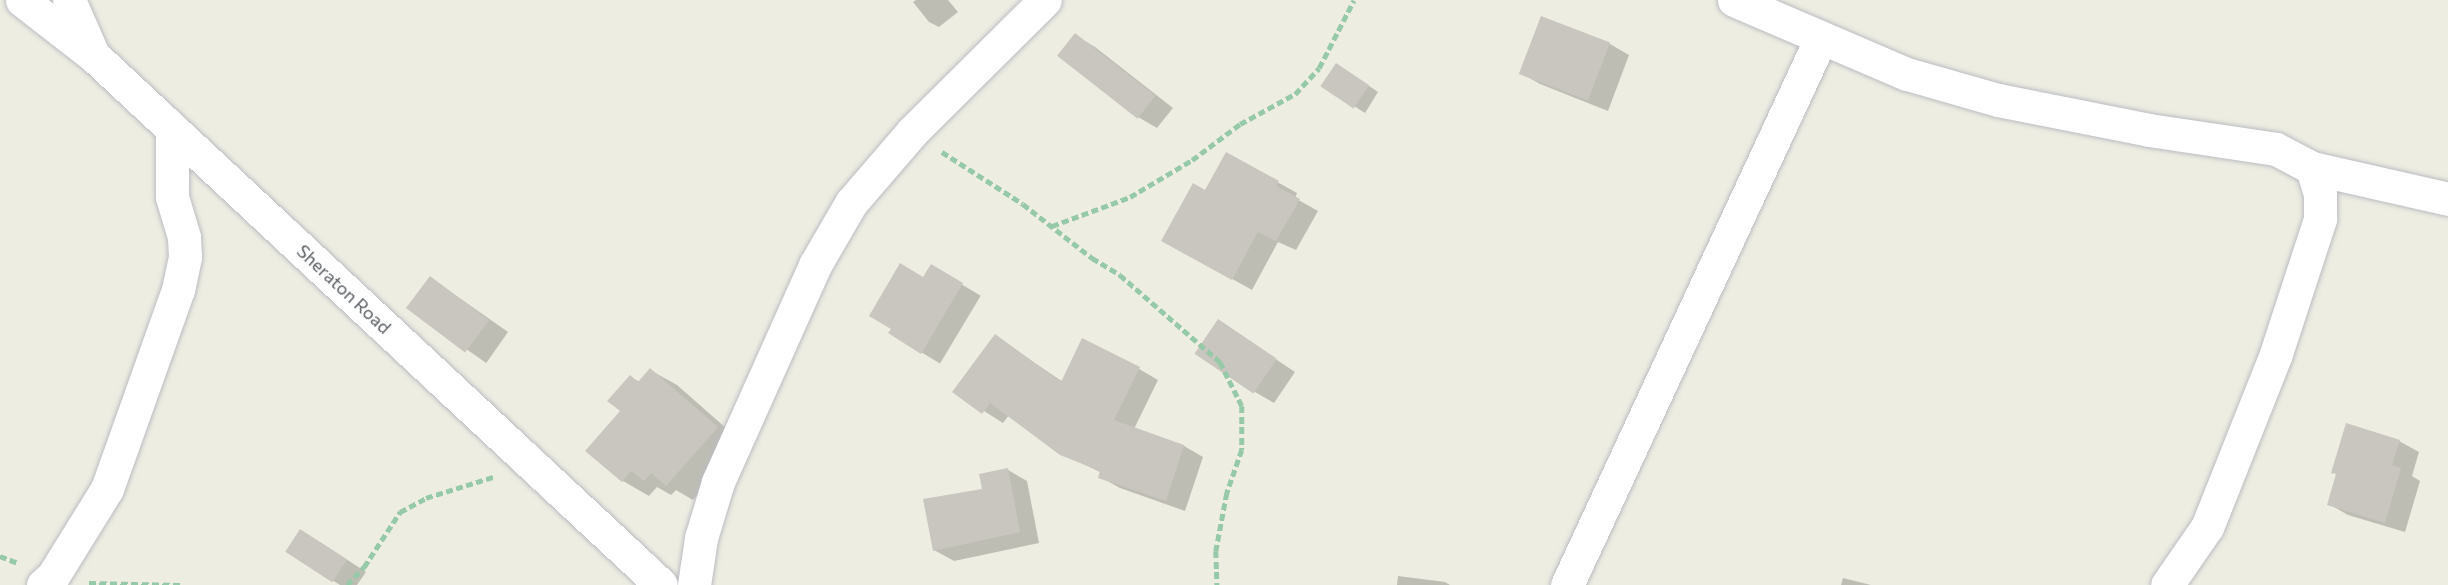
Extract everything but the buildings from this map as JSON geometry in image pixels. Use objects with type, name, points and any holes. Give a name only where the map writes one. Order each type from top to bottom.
[{"type":"street","name":"Sheraton Road","points":[[22,0],[94,56],[661,585]]},
{"type":"street","points":[[69,0],[94,56]]},
{"type":"street","points":[[694,585],[701,538],[718,482],[815,265],[851,203],[912,132],[1045,0]]},
{"type":"street","points":[[1734,0],[1907,74],[1998,100],[2149,130],[2276,149],[2312,168],[2448,199]]},
{"type":"street","points":[[1567,585],[1821,37]]},
{"type":"street","points":[[43,585],[53,576],[107,489],[178,290],[185,247],[172,197],[172,131]]},
{"type":"street","points":[[2167,585],[2207,527],[2276,354],[2320,219],[2320,194],[2312,168]]},
{"type":"path","points":[[1051,226],[1130,197],[1192,160],[1240,124],[1295,94],[1319,68],[1354,0]]},
{"type":"path","points":[[912,132],[1023,204],[1120,275],[1220,362],[1242,406],[1242,450],[1225,504],[1216,551],[1217,585]]},
{"type":"path","points":[[347,585],[364,567],[400,512],[426,498],[533,464]]}]
